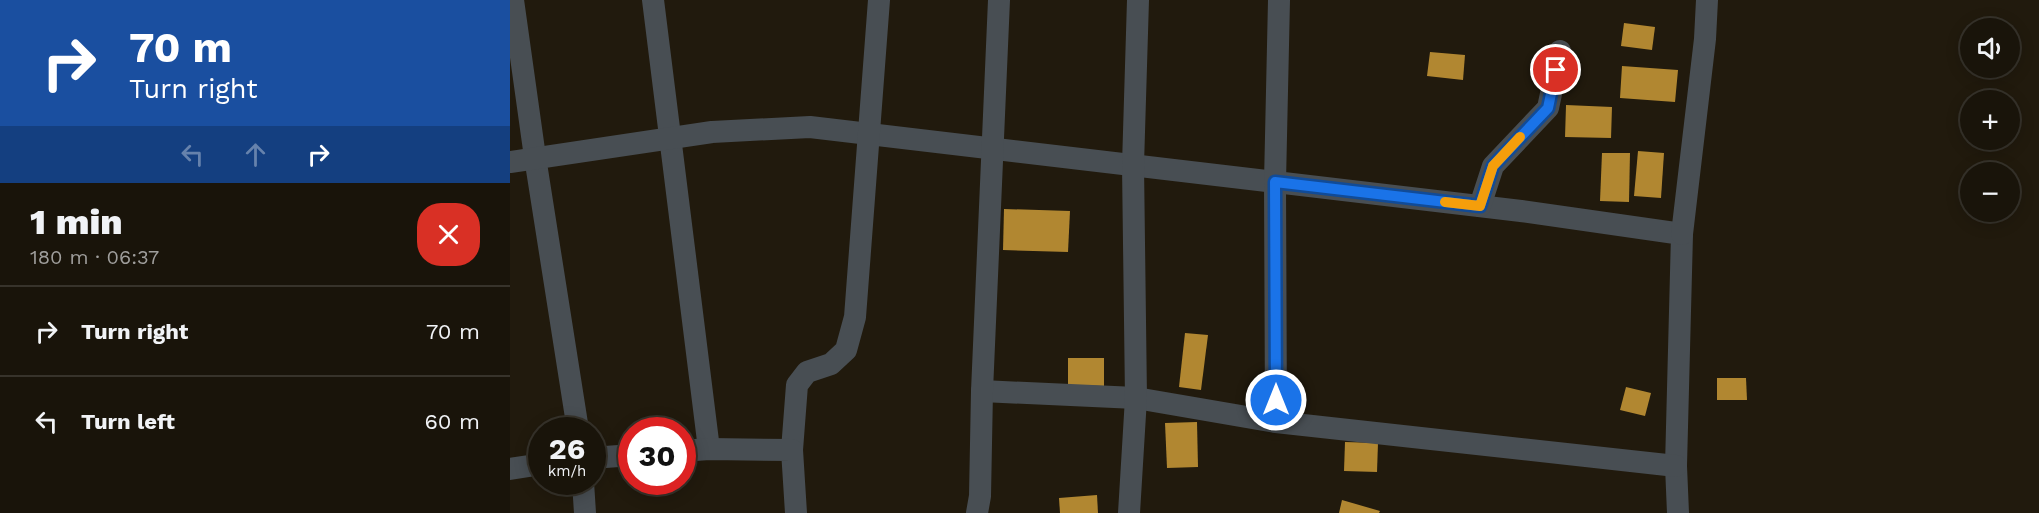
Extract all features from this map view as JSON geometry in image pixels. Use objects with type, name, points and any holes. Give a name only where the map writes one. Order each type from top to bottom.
[{"type":"street","points":[[513,0],[576,417]]},
{"type":"street","points":[[653,0],[709,449]]},
{"type":"street","points":[[796,513],[792,450],[797,386],[807,372],[831,364],[846,350],[855,317],[879,0]]},
{"type":"street","points":[[977,513],[980,495],[982,391],[999,0]]},
{"type":"street","points":[[1129,513],[1136,398],[1133,165],[1138,0]]},
{"type":"street","points":[[1276,422],[1275,182],[1279,0]]},
{"type":"street","points":[[1678,513],[1676,466],[1682,234],[1707,0]]},
{"type":"street","points":[[1480,206],[1493,166],[1548,108],[1560,51]]},
{"type":"street","points":[[510,162],[712,132],[810,127],[1480,206],[1682,234]]},
{"type":"street","points":[[982,391],[1136,398],[1276,422],[1676,466]]},
{"type":"street","points":[[696,450],[792,450]]},
{"type":"street","points":[[510,469],[528,466]]},
{"type":"street","points":[[584,495],[585,513]]},
{"type":"building","points":[[1624,23],[1655,27],[1652,50],[1621,46]]},
{"type":"building","points":[[1430,52],[1465,55],[1463,80],[1427,76]]},
{"type":"building","points":[[1622,66],[1678,70],[1675,102],[1620,98]]},
{"type":"building","points":[[1566,105],[1612,107],[1611,138],[1565,137]]},
{"type":"building","points":[[1638,151],[1664,153],[1661,198],[1634,196]]},
{"type":"building","points":[[1602,153],[1630,153],[1629,202],[1600,201]]},
{"type":"building","points":[[1004,209],[1070,211],[1068,252],[1003,250]]},
{"type":"building","points":[[1185,333],[1208,335],[1201,390],[1179,387]]},
{"type":"building","points":[[1068,358],[1104,358],[1104,386],[1068,385]]},
{"type":"building","points":[[1717,378],[1746,378],[1747,400],[1717,400]]},
{"type":"building","points":[[1626,387],[1651,393],[1645,416],[1620,410]]},
{"type":"building","points":[[1197,422],[1198,467],[1167,468],[1165,423]]},
{"type":"building","points":[[1345,442],[1378,443],[1377,472],[1344,471]]},
{"type":"building","points":[[1097,495],[1098,513],[1060,513],[1059,498]]},
{"type":"building","points":[[1342,500],[1380,511],[1379,513],[1339,513]]},
{"type":"slow traffic","points":[[1445,202],[1480,206],[1493,166],[1520,137]]},
{"type":"route","points":[[1276,400],[1275,182],[1480,206],[1493,166],[1548,108],[1556,70]]}]
